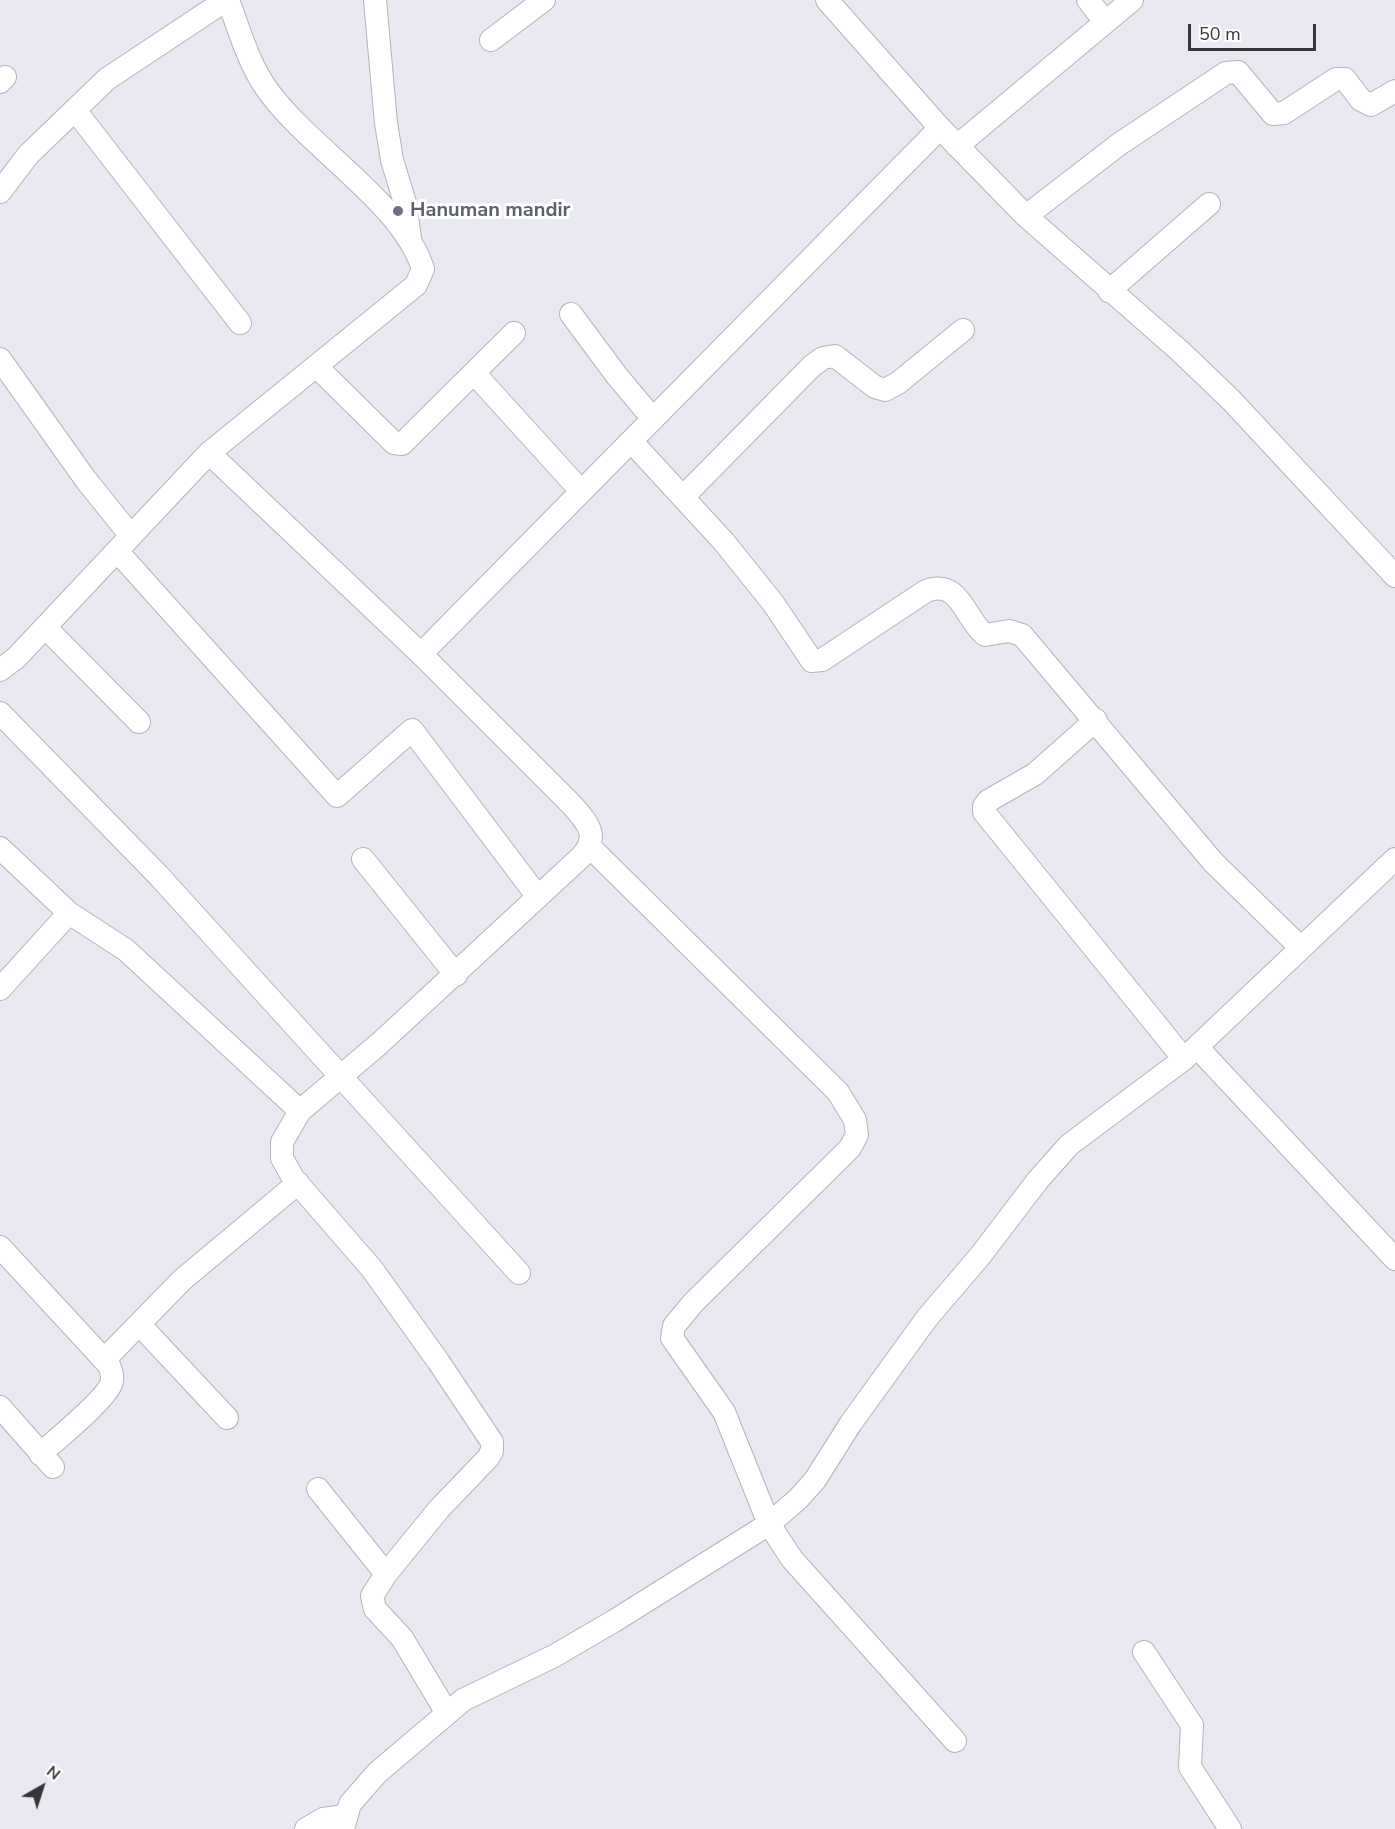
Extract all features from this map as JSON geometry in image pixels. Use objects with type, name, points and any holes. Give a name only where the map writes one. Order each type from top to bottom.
[{"type":"street","points":[[0,192],[28,155],[107,79],[227,0],[253,65],[265,87],[299,126],[391,216],[411,239]]},
{"type":"street","points":[[0,670],[16,658],[209,453],[416,285],[423,269],[411,239],[405,202],[392,160],[386,123],[375,0]]},
{"type":"street","points":[[491,40],[544,0]]},
{"type":"street","points":[[826,0],[940,128],[1026,216],[1181,352],[1231,400],[1395,576]]},
{"type":"street","points":[[1088,0],[1105,22]]},
{"type":"street","points":[[957,146],[1132,0]]},
{"type":"street","points":[[1026,216],[1118,146],[1226,73],[1238,72],[1269,112],[1278,115],[1336,79],[1345,79],[1365,104],[1371,105],[1395,91]]},
{"type":"street","points":[[75,110],[240,323]]},
{"type":"street","points":[[421,654],[940,128]]},
{"type":"street","points":[[1109,291],[1209,204]]},
{"type":"street","points":[[571,314],[617,376],[654,418]]},
{"type":"street","points":[[683,497],[812,366],[823,358],[835,356],[875,387],[885,390],[898,383],[963,330]]},
{"type":"street","points":[[316,366],[398,445],[405,442],[514,333]]},
{"type":"street","points":[[0,359],[86,480],[124,544],[337,796],[412,730],[538,897]]},
{"type":"street","points":[[474,373],[581,490]]},
{"type":"street","points":[[631,441],[724,542],[773,603],[812,661],[822,660],[926,591],[945,587],[954,594],[985,635],[1009,631],[1022,635],[1096,720],[1213,862],[1300,947]]},
{"type":"street","points":[[209,453],[421,654],[571,804],[586,821],[591,833],[590,847],[456,975],[300,1111],[282,1142],[282,1158],[298,1184],[372,1269],[492,1442],[492,1451],[488,1458],[454,1491],[386,1574],[372,1596],[375,1609],[402,1638],[447,1713]]},
{"type":"street","points":[[45,627],[139,722]]},
{"type":"street","points":[[0,713],[159,876],[519,1273]]},
{"type":"street","points":[[1096,720],[1035,774],[988,801],[984,806],[984,812],[1190,1053],[1395,1259]]},
{"type":"street","points":[[590,847],[802,1054],[838,1092],[855,1120],[857,1136],[850,1148],[693,1303],[674,1326],[672,1338],[724,1412],[769,1524],[809,1580],[955,1741]]},
{"type":"street","points":[[0,848],[69,912],[126,950],[300,1111]]},
{"type":"street","points":[[363,859],[456,975]]},
{"type":"street","points":[[306,1829],[323,1819],[344,1822],[350,1804],[377,1773],[464,1700],[554,1656],[769,1524],[815,1480],[851,1423],[910,1341],[1038,1180],[1085,1132],[1190,1053],[1395,859]]},
{"type":"street","points":[[0,989],[69,912]]},
{"type":"street","points":[[104,1360],[182,1280],[298,1184]]},
{"type":"street","points":[[0,1248],[104,1360],[112,1377],[111,1384],[46,1461],[0,1407]]},
{"type":"street","points":[[139,1324],[227,1418]]},
{"type":"street","points":[[318,1489],[386,1574]]},
{"type":"street","points":[[1144,1652],[1192,1725],[1190,1767],[1230,1829]]},
{"type":"place","name":"Hanuman mandir","points":[[398,211]]}]
